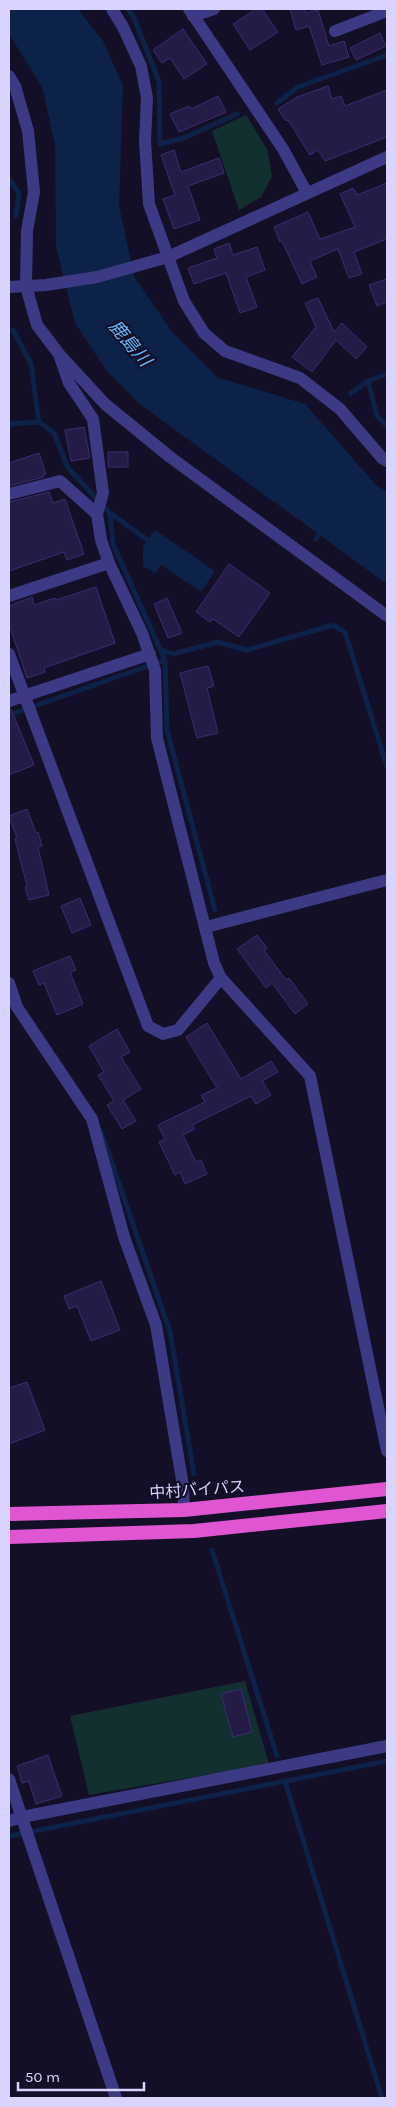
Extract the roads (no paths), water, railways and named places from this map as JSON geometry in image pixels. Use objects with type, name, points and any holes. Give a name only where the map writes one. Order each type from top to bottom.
[{"type":"highway","name":"中村バイパス","points":[[9,1514],[184,1510],[387,1489]]},
{"type":"highway","points":[[9,1537],[194,1531],[387,1512]]},
{"type":"street","points":[[112,9],[123,27],[141,66],[147,98],[145,141],[149,204],[184,301],[204,332],[224,351],[300,378],[340,409],[382,458],[387,461]]},
{"type":"street","points":[[214,9],[191,12],[283,149],[307,193]]},
{"type":"street","points":[[335,31],[387,11]]},
{"type":"street","points":[[9,76],[15,86],[28,131],[34,192],[27,231],[26,286],[37,325],[59,354],[105,404],[170,457],[387,616]]},
{"type":"street","points":[[9,287],[46,285],[97,277],[168,258],[387,157]]},
{"type":"street","points":[[59,354],[70,383],[94,419],[102,493],[97,514],[101,540],[109,563],[142,633],[155,670],[158,738],[214,963],[221,978],[310,1076],[387,1451]]},
{"type":"street","points":[[9,494],[60,481],[97,514]]},
{"type":"street","points":[[9,596],[109,563]]},
{"type":"street","points":[[9,654],[148,1026],[163,1034],[178,1030],[221,978]]},
{"type":"street","points":[[9,701],[150,654]]},
{"type":"street","points":[[206,927],[387,880]]},
{"type":"street","points":[[9,984],[17,1007],[92,1119],[124,1237],[156,1325],[183,1486],[184,1510]]},
{"type":"street","points":[[9,1821],[387,1746]]},
{"type":"street","points":[[9,1779],[116,2098]]},
{"type":"water","name":"鹿島川","points":[[9,9],[78,9],[103,41],[123,86],[119,205],[134,276],[172,332],[217,377],[305,404],[378,487],[387,491],[387,584],[141,405],[106,370],[75,323],[56,247],[55,145],[42,87],[9,34]]},
{"type":"water","points":[[155,530],[215,571],[201,592],[161,565],[155,573],[143,566],[143,546]]},
{"type":"waterway","points":[[128,9],[134,18],[159,81],[160,144],[184,138],[237,114]]},
{"type":"waterway","points":[[277,103],[298,87],[387,55]]},
{"type":"waterway","points":[[9,179],[19,193],[16,216]]},
{"type":"waterway","points":[[13,330],[31,364],[39,422]]},
{"type":"waterway","points":[[351,393],[368,381],[387,374]]},
{"type":"waterway","points":[[368,381],[377,416],[387,426]]},
{"type":"waterway","points":[[9,424],[39,422],[54,433],[68,468],[110,513],[152,543]]},
{"type":"waterway","points":[[110,513],[113,544],[165,660],[167,730],[215,910]]},
{"type":"waterway","points":[[316,539],[322,529]]},
{"type":"waterway","points":[[161,650],[173,654],[218,642],[247,650],[333,625],[345,632],[387,767]]},
{"type":"waterway","points":[[9,715],[165,660]]},
{"type":"waterway","points":[[101,1131],[170,1332],[194,1474]]},
{"type":"waterway","points":[[212,1550],[277,1756]]},
{"type":"waterway","points":[[9,1836],[387,1761]]},
{"type":"waterway","points":[[285,1781],[382,2098]]}]
